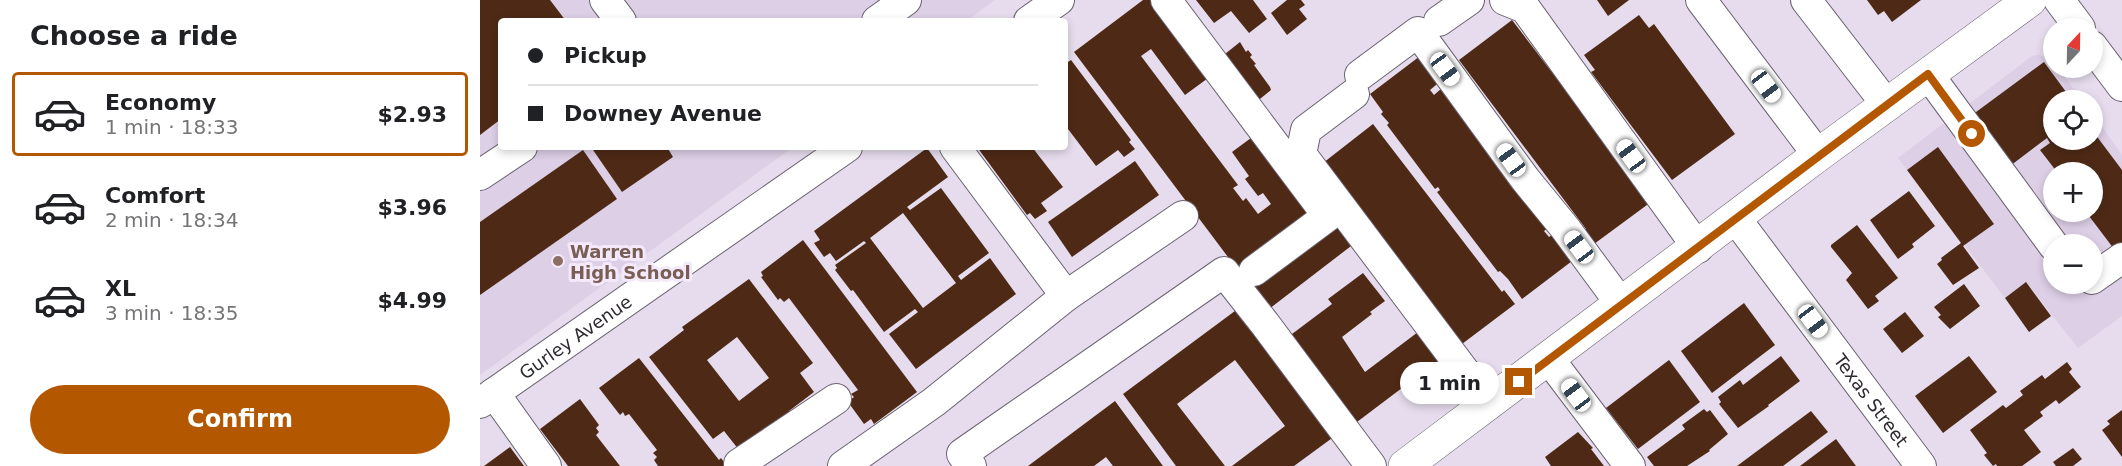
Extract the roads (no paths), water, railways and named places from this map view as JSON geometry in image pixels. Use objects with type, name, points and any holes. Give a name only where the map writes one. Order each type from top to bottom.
[{"type":"main road","points":[[1405,466],[1698,248],[1818,155],[2030,0]]},
{"type":"street","points":[[605,0],[619,18]]},
{"type":"street","points":[[881,18],[906,0]]},
{"type":"street","points":[[1033,18],[1059,0]]},
{"type":"street","points":[[1166,0],[1328,216],[1254,272]]},
{"type":"street","points":[[1439,21],[1469,0]]},
{"type":"street","points":[[1504,0],[1525,8],[1698,248]]},
{"type":"street","points":[[1701,0],[1818,155]]},
{"type":"street","points":[[1806,0],[1887,105]]},
{"type":"street","points":[[2059,0],[2072,18]]},
{"type":"street","points":[[1489,404],[1301,154],[1306,130],[1418,32],[1524,179],[1565,228],[1621,304]]},
{"type":"street","points":[[2103,61],[2122,86]]},
{"type":"street","points":[[1928,74],[2045,234]]},
{"type":"street","points":[[480,175],[518,150]]},
{"type":"street","name":"Gurley Avenue","points":[[487,398],[844,150]]},
{"type":"street","points":[[957,150],[1066,296]]},
{"type":"street","points":[[843,466],[934,402],[1066,296],[1183,216]]},
{"type":"street","name":"Texas Street","points":[[1736,219],[1921,466]]},
{"type":"street","points":[[2103,271],[2122,258]]},
{"type":"street","points":[[971,466],[962,454],[1224,272],[1371,466]]},
{"type":"street","points":[[1549,359],[1630,466]]},
{"type":"street","points":[[487,398],[546,466]]},
{"type":"street","points":[[740,466],[739,464],[836,399]]},
{"type":"place","name":"Warren High School","points":[[558,261]]}]
